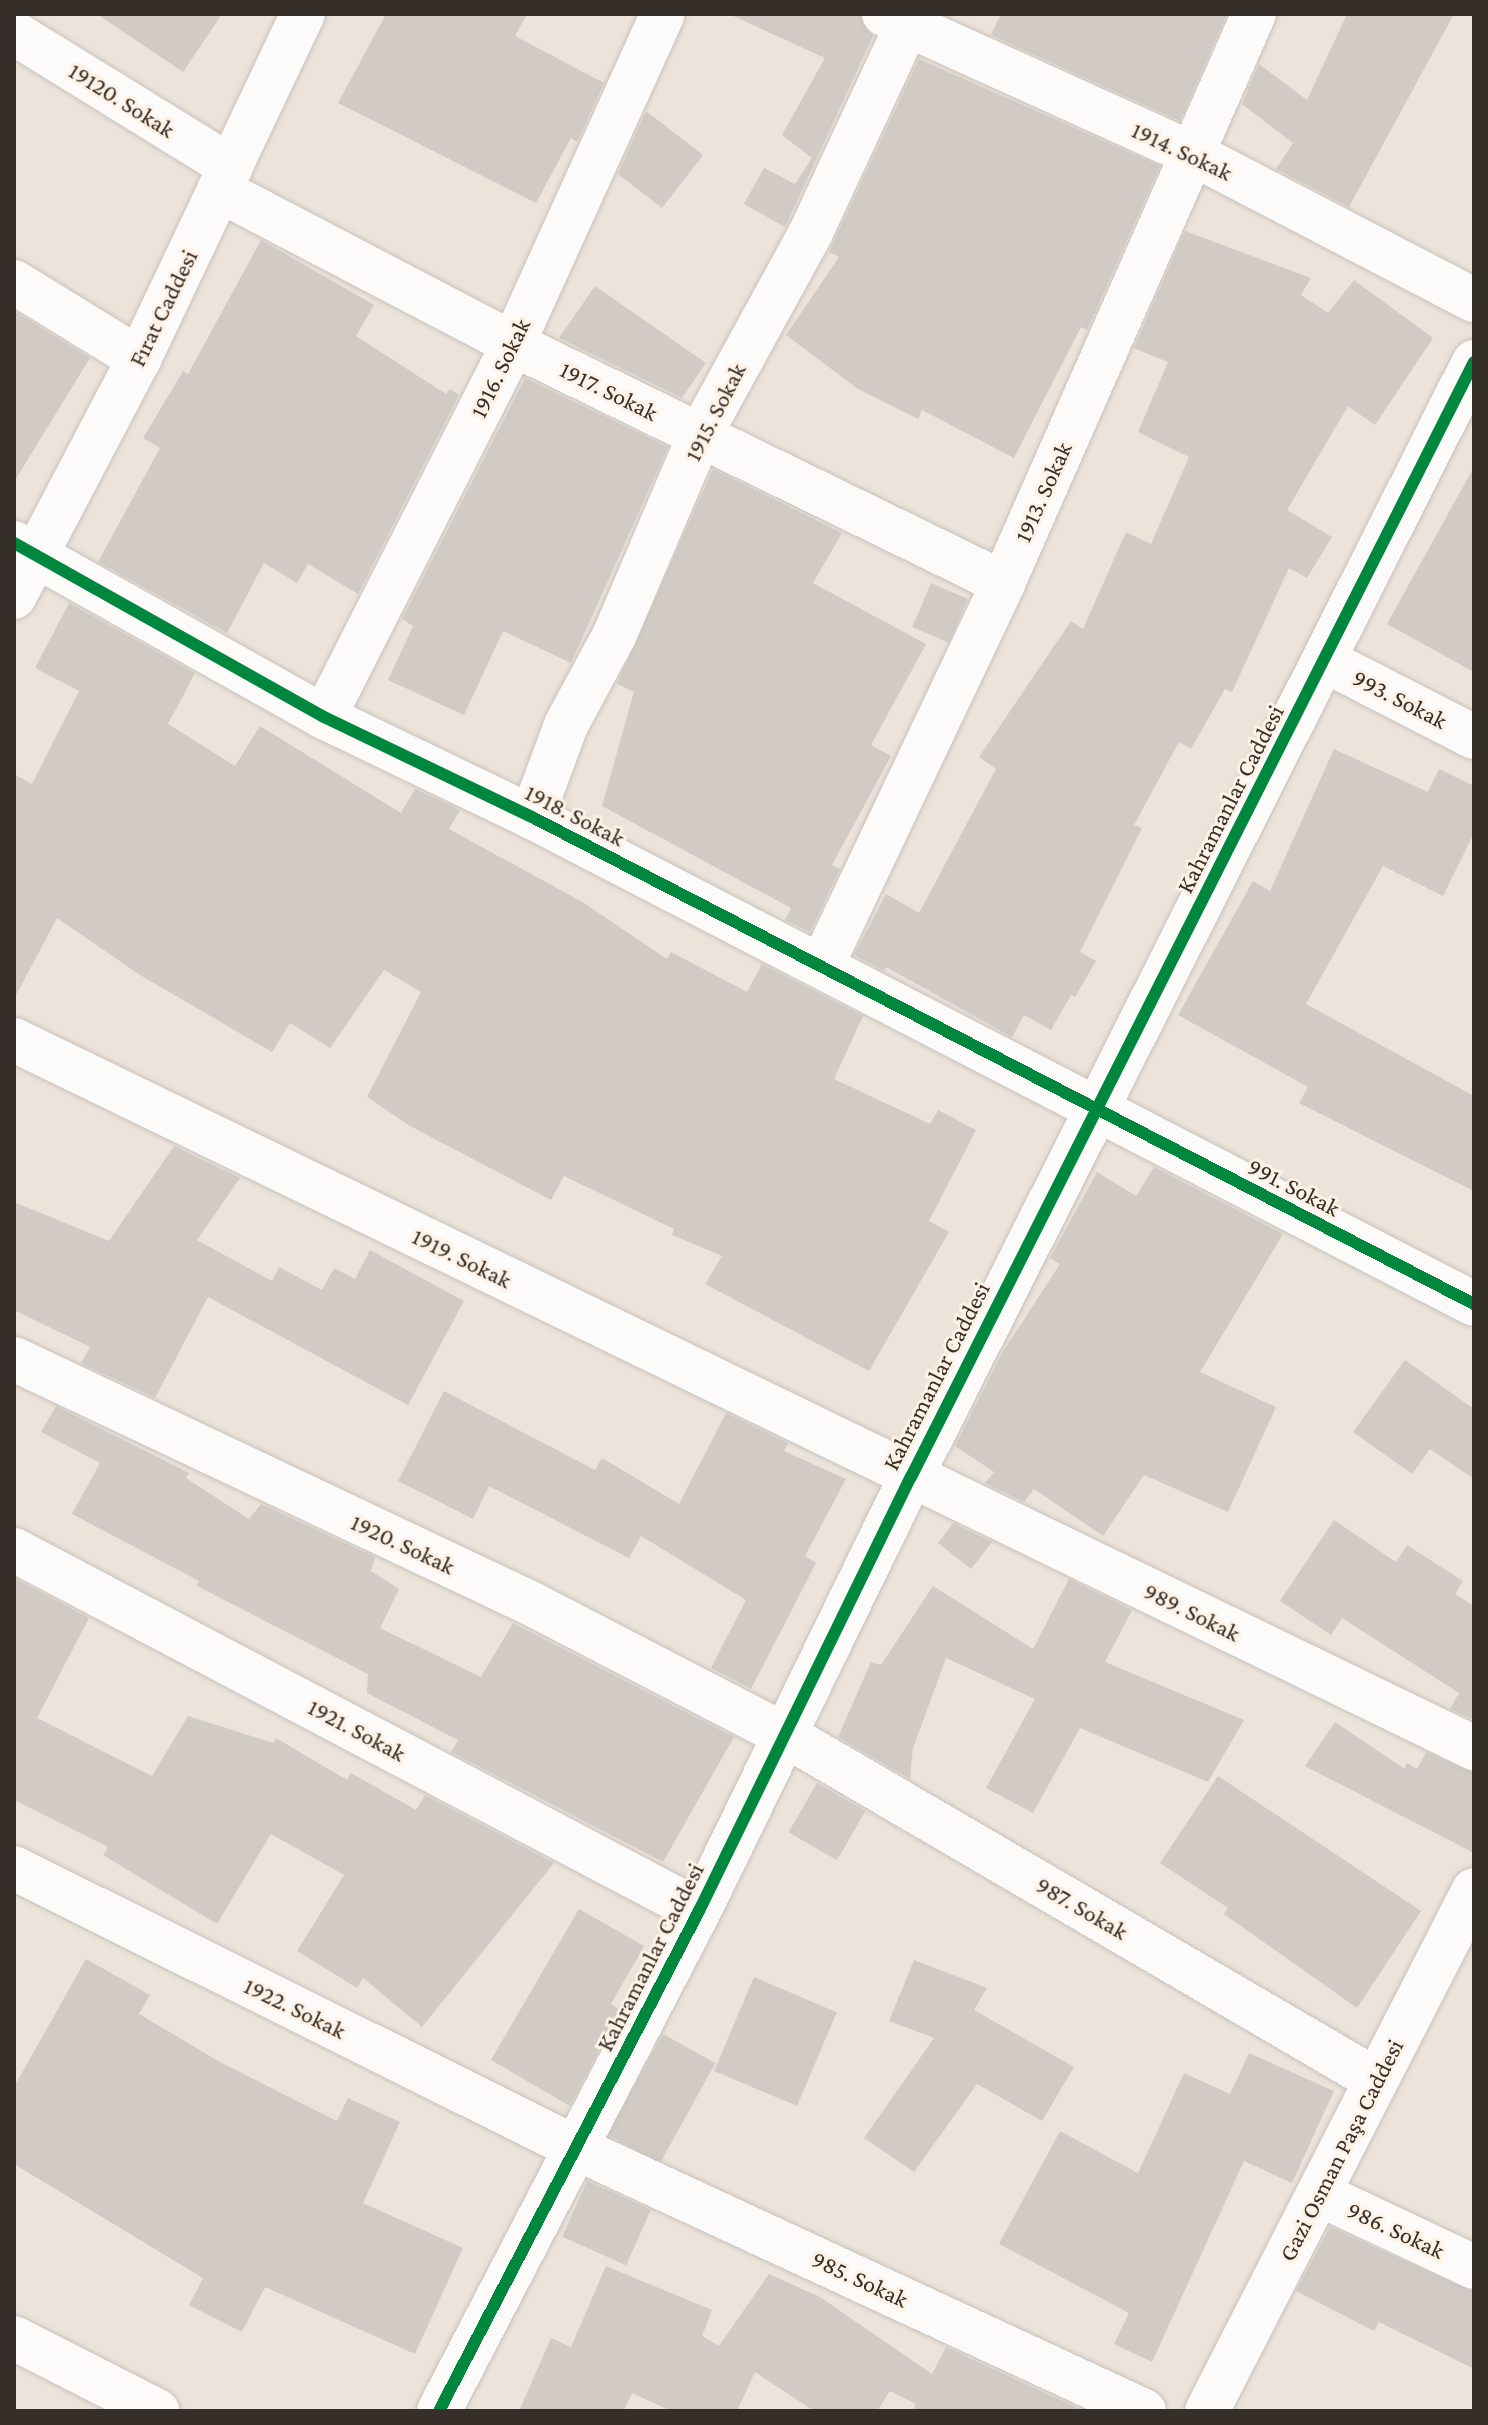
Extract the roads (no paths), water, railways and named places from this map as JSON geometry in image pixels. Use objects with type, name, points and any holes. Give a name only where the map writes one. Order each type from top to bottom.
[{"type":"street","name":"Fırat Caddesi","points":[[14,597],[26,549],[139,359],[303,14]]},
{"type":"street","name":"1916. Sokak","points":[[324,717],[513,344],[663,14]]},
{"type":"street","name":"1913. Sokak","points":[[822,965],[1003,583],[1254,14]]},
{"type":"street","name":"1914. Sokak","points":[[901,18],[1193,154],[1474,300]]},
{"type":"street","name":"1915. Sokak","points":[[532,817],[566,725],[615,634],[700,435],[811,232],[901,18]]},
{"type":"street","name":"19120. Sokak","points":[[14,33],[225,178]]},
{"type":"street","name":"1917. Sokak","points":[[225,178],[513,344],[1003,583]]},
{"type":"street","points":[[14,282],[139,359]]},
{"type":"street","name":"Kahramanlar Caddesi","points":[[439,2411],[699,1911],[1095,1109],[1326,661],[1474,362]]},
{"type":"street","name":"1918. Sokak","points":[[26,549],[324,717],[532,817],[1095,1109]]},
{"type":"street","name":"993. Sokak","points":[[1326,661],[1474,737]]},
{"type":"street","name":"1919. Sokak","points":[[14,1040],[911,1477]]},
{"type":"street","name":"991. Sokak","points":[[1095,1109],[1474,1304]]},
{"type":"street","name":"1920. Sokak","points":[[14,1359],[532,1604],[787,1736]]},
{"type":"street","name":"989. Sokak","points":[[911,1477],[1474,1748]]},
{"type":"street","name":"1921. Sokak","points":[[14,1550],[699,1911]]},
{"type":"street","name":"987. Sokak","points":[[787,1736],[1376,2080]]},
{"type":"street","name":"1922. Sokak","points":[[14,1868],[576,2148]]},
{"type":"street","name":"Gazi Osman Paşa Caddesi","points":[[1207,2411],[1474,1890]]},
{"type":"street","name":"985. Sokak","points":[[576,2148],[1144,2411]]},
{"type":"street","name":"986. Sokak","points":[[1319,2194],[1474,2267]]},
{"type":"street","points":[[14,2338],[157,2411]]}]
